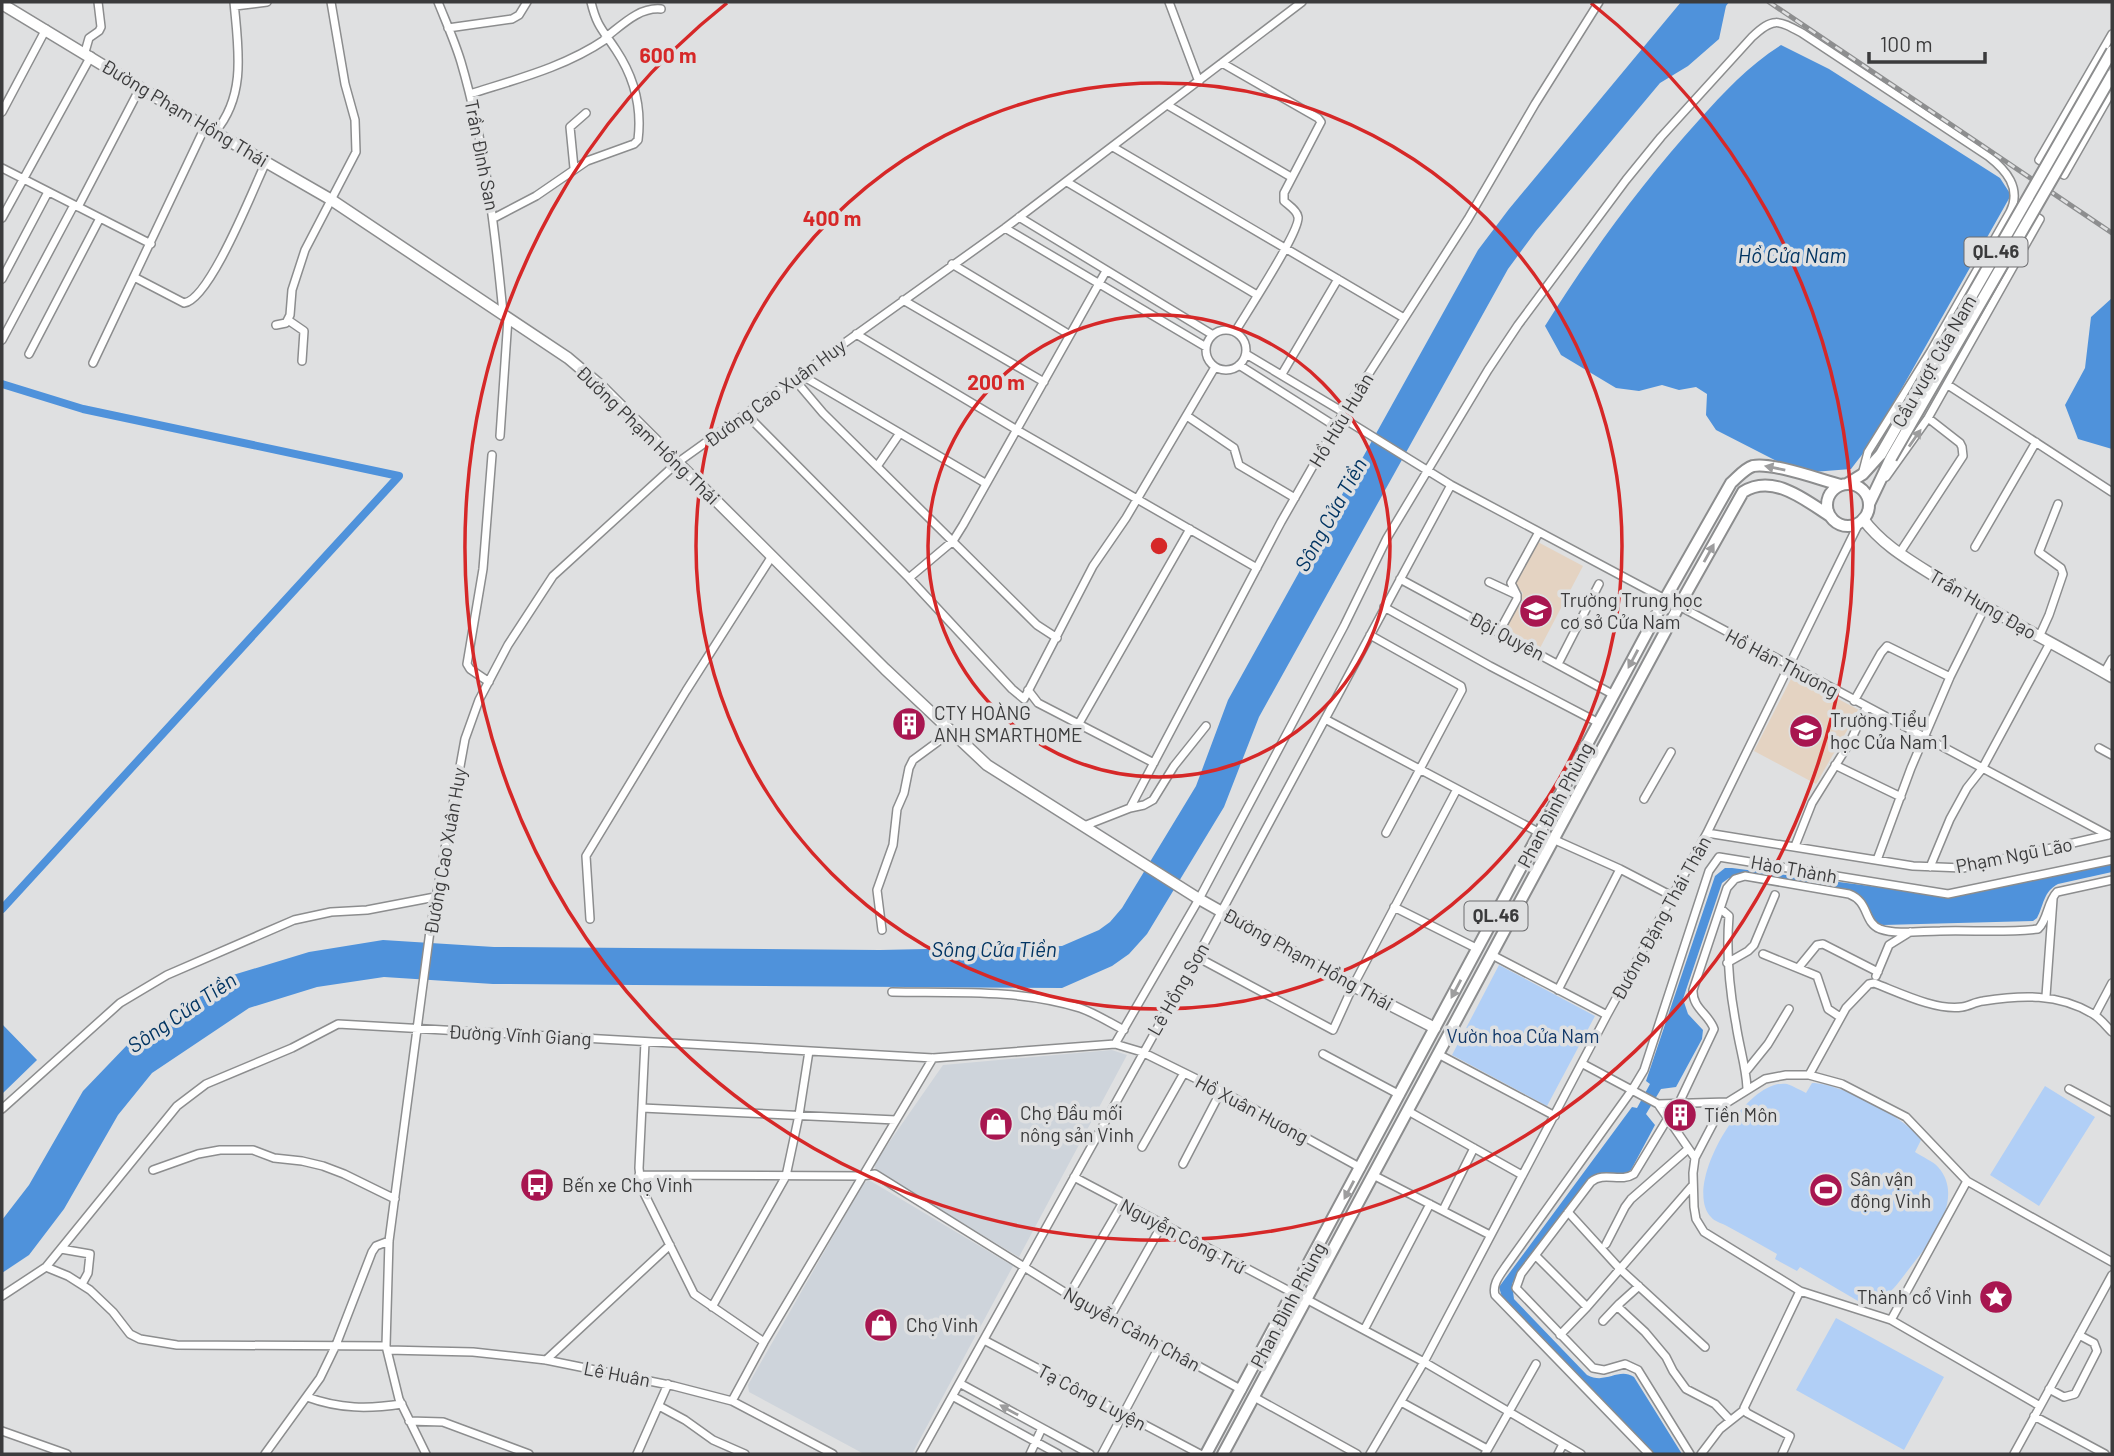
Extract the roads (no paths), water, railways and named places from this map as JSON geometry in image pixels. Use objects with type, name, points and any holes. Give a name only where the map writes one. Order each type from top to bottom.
[{"type":"highway","name":"Cầu vượt Cửa Nam","points":[[1886,456],[2112,51]]},
{"type":"highway","name":"Cầu vượt Cửa Nam","points":[[1886,456],[2112,75]]},
{"type":"highway","name":"QL.46","points":[[1844,484],[1863,474],[1886,456]]},
{"type":"highway","name":"QL.46","points":[[1830,516],[1843,526],[1861,521],[1886,456]]},
{"type":"highway","name":"Phan Đình Phùng","points":[[1206,1454],[1665,599],[1731,483],[1754,466],[1771,466],[1844,484]]},
{"type":"highway","name":"Phan Đình Phùng","points":[[1223,1454],[1743,492],[1753,486],[1765,484],[1778,487],[1830,516]]},
{"type":"highway","name":"QL.46","points":[[1844,484],[1862,489],[1869,504]]},
{"type":"highway","points":[[1830,516],[1827,501],[1832,491],[1844,484]]},
{"type":"main road","name":"Đường Phạm Hồng Thái","points":[[2,5],[330,199],[568,358],[600,385],[987,765],[1199,899],[1353,986],[1436,1028]]},
{"type":"main road","name":"Trần Hưng Đạo","points":[[1861,521],[1899,554],[1985,607],[2108,675]]},
{"type":"main road","points":[[1665,599],[1679,607]]},
{"type":"main road","points":[[1539,833],[1555,839]]},
{"type":"main road","points":[[1425,1047],[1438,1054]]},
{"type":"main road","points":[[1361,1168],[1373,1175]]},
{"type":"main road","points":[[1293,1293],[1306,1299]]},
{"type":"main road","points":[[1242,1390],[1254,1397]]},
{"type":"street","points":[[2,218],[88,54],[89,38],[101,27],[98,2]]},
{"type":"street","points":[[93,363],[150,244],[210,129],[225,121],[236,96],[239,57],[234,4],[267,2]]},
{"type":"street","points":[[276,325],[288,320],[292,290],[305,250],[354,157],[357,134],[331,2]]},
{"type":"street","name":"Trần Đình San","points":[[438,2],[470,94],[494,218],[506,315],[500,436]]},
{"type":"street","points":[[448,28],[512,19],[519,15],[527,2]]},
{"type":"street","points":[[494,218],[536,196],[574,168],[638,140],[635,88],[622,59],[595,19],[591,2]]},
{"type":"street","points":[[1169,2],[1199,82]]},
{"type":"street","name":"Đường Cao Xuân Huy","points":[[426,1454],[402,1404],[387,1348],[389,1241],[435,897],[466,739],[478,700],[508,645],[553,576],[677,463],[1005,228],[1169,106],[1302,2]]},
{"type":"street","name":"Hồ Hữu Huân","points":[[1130,808],[1335,426],[1468,219],[1599,2]]},
{"type":"street","points":[[470,94],[582,55],[642,12],[661,9]]},
{"type":"street","points":[[1115,1044],[1199,899],[1344,626],[1424,468],[1507,341],[1608,204],[1699,95],[1752,37],[1769,23],[1782,22],[1802,33],[1988,156],[2007,172],[2015,193],[2015,203],[1931,351],[1868,452],[1863,474]]},
{"type":"street","points":[[2,112],[46,29]]},
{"type":"street","points":[[2112,34],[2039,160],[2064,175],[2112,91]]},
{"type":"street","points":[[1222,64],[1320,121],[1319,130],[1290,177],[1283,199],[1296,212],[1298,221],[1235,332]]},
{"type":"street","points":[[2,340],[141,88]]},
{"type":"street","points":[[1169,106],[1290,177]]},
{"type":"street","points":[[574,168],[570,127],[586,113]]},
{"type":"street","points":[[1113,147],[1404,318]]},
{"type":"street","points":[[134,277],[184,303],[195,299],[217,266],[266,162]]},
{"type":"street","points":[[2,169],[150,244]]},
{"type":"street","points":[[1067,182],[1257,295]]},
{"type":"street","points":[[2,279],[48,192]]},
{"type":"street","points":[[1874,493],[1928,418],[1948,385],[2040,219],[2015,203]]},
{"type":"street","points":[[1019,217],[1213,335]]},
{"type":"street","points":[[29,354],[100,218]]},
{"type":"street","points":[[1005,228],[1206,346]]},
{"type":"street","points":[[952,264],[1070,335]]},
{"type":"street","points":[[909,578],[953,541],[1106,271]]},
{"type":"street","points":[[1282,374],[1338,279]]},
{"type":"street","points":[[903,300],[1044,382]]},
{"type":"street","points":[[288,320],[304,331],[302,361]]},
{"type":"street","points":[[1224,330],[1235,332],[1245,344],[1246,354],[1239,365],[1225,370],[1215,367],[1208,358],[1206,346],[1213,335],[1224,330]]},
{"type":"street","points":[[856,334],[1257,568]]},
{"type":"street","points":[[1246,354],[1282,374],[1356,426],[1451,485],[1665,599]]},
{"type":"street","points":[[1239,365],[1335,426]]},
{"type":"street","points":[[746,414],[909,578],[1012,690],[1024,699],[1093,566],[1137,499],[1215,367]]},
{"type":"street","points":[[798,377],[985,483]]},
{"type":"street","points":[[798,377],[823,413],[1037,625],[1056,638]]},
{"type":"street","points":[[1948,385],[2112,492]]},
{"type":"street","points":[[1187,416],[1234,447],[1239,464],[1295,498]]},
{"type":"street","points":[[1899,554],[1963,456],[1959,443],[1928,418]]},
{"type":"street","points":[[878,465],[900,433]]},
{"type":"street","points":[[1975,547],[2036,442]]},
{"type":"street","points":[[489,682],[467,664],[483,569],[492,455]]},
{"type":"street","name":"Lê Hồng Sơn","points":[[920,1454],[1197,957],[1451,485]]},
{"type":"street","points":[[2039,637],[2063,574],[2061,568],[2039,552],[2058,504]]},
{"type":"street","name":"Đường Đặng Thái Thân","points":[[1370,1454],[1424,1362],[1607,1015],[1707,833],[1861,521]]},
{"type":"street","points":[[1078,725],[1190,529]]},
{"type":"street","points":[[1499,632],[1517,599],[1511,583],[1539,532]]},
{"type":"street","points":[[590,919],[586,856],[772,556]]},
{"type":"street","name":"Đội Quyên","points":[[1400,579],[1614,695]]},
{"type":"street","points":[[1489,582],[1517,595]]},
{"type":"street","points":[[1558,664],[1599,584]]},
{"type":"street","points":[[1384,607],[1599,723]]},
{"type":"street","name":"Hồ Hán Thương","points":[[1679,607],[2110,835]]},
{"type":"street","points":[[1877,860],[1911,768],[1950,677],[1985,607]]},
{"type":"street","points":[[1370,635],[1461,686],[1462,690],[1386,833]]},
{"type":"street","points":[[1930,867],[1950,819],[1967,788],[1982,769],[2050,643]]},
{"type":"street","points":[[1854,701],[1887,646],[1950,677]]},
{"type":"street","points":[[2108,675],[2112,659]]},
{"type":"street","points":[[1028,690],[1038,703],[1154,763]]},
{"type":"street","points":[[1796,846],[1812,803],[1850,742],[1866,708]]},
{"type":"street","points":[[1325,719],[1539,833]]},
{"type":"street","points":[[1084,826],[1153,800],[1174,766],[1206,726]]},
{"type":"street","points":[[881,930],[877,890],[893,845],[897,809],[904,793],[909,768],[913,760],[951,732]]},
{"type":"street","points":[[2099,748],[2112,755]]},
{"type":"street","points":[[1644,799],[1671,752]]},
{"type":"street","points":[[1835,765],[1901,797]]},
{"type":"street","points":[[1197,957],[1333,1030],[1353,986],[1457,789]]},
{"type":"street","name":"Phạm Ngũ Lão","points":[[1707,833],[1877,860],[1963,868],[2110,835]]},
{"type":"street","points":[[1555,839],[1672,896]]},
{"type":"street","name":"Hào Thành","points":[[1632,1090],[1644,1070],[1709,871],[1719,857],[1948,894],[2112,860]]},
{"type":"street","points":[[1558,990],[1620,869]]},
{"type":"street","points":[[1679,1103],[1714,1029],[1692,995],[1731,882],[1745,876],[1849,894],[1864,904],[1874,926],[1912,931],[2038,929],[2053,895],[2062,890],[2112,880]]},
{"type":"street","points":[[1727,963],[1754,945],[1775,895]]},
{"type":"street","points":[[2046,996],[2053,895]]},
{"type":"street","points":[[2,1109],[120,1003],[167,975],[294,920],[435,897]]},
{"type":"street","points":[[1394,907],[1478,949]]},
{"type":"street","points":[[1721,909],[1729,916],[1727,963],[1747,1088]]},
{"type":"street","points":[[1874,983],[1889,945],[1912,931]]},
{"type":"street","points":[[1799,967],[1817,945],[1824,944],[1878,972]]},
{"type":"street","points":[[1763,954],[1817,976],[1828,1009],[1840,1017]]},
{"type":"street","points":[[1492,956],[1607,1015]]},
{"type":"street","points":[[1809,1075],[1840,1017],[1856,995],[1864,987],[1874,983],[1904,996],[1947,1006],[1962,1007],[1979,1001],[2046,996],[2070,1003],[2095,1015],[2112,1032]]},
{"type":"street","points":[[2095,1015],[2112,983]]},
{"type":"street","points":[[892,992],[991,994],[1044,1000],[1081,1008],[1124,1030]]},
{"type":"street","points":[[1746,1070],[1778,1029],[1789,1009]]},
{"type":"street","name":"Đường Vĩnh Giang","points":[[2,1296],[46,1267],[177,1105],[193,1091],[292,1048],[338,1024],[933,1058],[1115,1044],[1142,1052]]},
{"type":"street","points":[[645,1042],[639,1175],[641,1187],[694,1294],[764,1342]]},
{"type":"street","points":[[712,1307],[786,1176],[809,1051]]},
{"type":"street","name":"Hồ Xuân Hương","points":[[1142,1052],[1221,1091],[1361,1168]]},
{"type":"street","points":[[1323,1054],[1400,1095]]},
{"type":"street","points":[[1438,1054],[1555,1116]]},
{"type":"street","points":[[732,1401],[764,1342],[933,1058]]},
{"type":"street","points":[[1583,1063],[1658,1104],[1728,1102]]},
{"type":"street","points":[[1142,1147],[1184,1073]]},
{"type":"street","points":[[2040,1406],[1891,1320],[1800,1290],[1704,1231],[1696,1219],[1692,1186],[1695,1158],[1717,1116],[1728,1102],[1747,1088],[1765,1079],[1809,1075],[1842,1084],[1906,1117],[1967,1181],[2112,1262]]},
{"type":"street","points":[[2069,1089],[2112,1112]]},
{"type":"street","points":[[1632,1090],[1506,1266],[1494,1291],[1649,1454]]},
{"type":"street","points":[[1182,1164],[1221,1091]]},
{"type":"street","points":[[1658,1104],[1695,1158]]},
{"type":"street","points":[[642,1108],[896,1120]]},
{"type":"street","points":[[1408,1111],[1522,1175]]},
{"type":"street","points":[[1668,1118],[1634,1174],[1625,1178],[1596,1178],[1521,1274],[1517,1288],[1593,1368],[1604,1370],[1625,1364],[1638,1370],[1690,1454]]},
{"type":"street","points":[[1443,1210],[1474,1148]]},
{"type":"street","points":[[1606,1244],[1625,1207],[1688,1149]]},
{"type":"street","points":[[153,1170],[198,1154],[220,1150],[253,1150],[274,1158],[323,1166],[395,1199]]},
{"type":"street","name":"Nguyễn Cảnh Chân","points":[[639,1175],[873,1174],[1069,1295],[1242,1390]]},
{"type":"street","points":[[1373,1175],[1490,1235]]},
{"type":"street","name":"Nguyễn Công Trứ","points":[[1074,1177],[1293,1293]]},
{"type":"street","points":[[1891,1320],[1967,1181]]},
{"type":"street","points":[[1560,1335],[1692,1186]]},
{"type":"street","points":[[1069,1295],[1122,1203]]},
{"type":"street","points":[[1364,1330],[1430,1204]]},
{"type":"street","points":[[1569,1212],[1620,1269],[1705,1347]]},
{"type":"street","points":[[1110,1317],[1162,1225]]},
{"type":"street","points":[[265,1454],[320,1378],[336,1345],[372,1252],[376,1246],[389,1241]]},
{"type":"street","points":[[546,1360],[670,1245]]},
{"type":"street","points":[[61,1249],[90,1254],[88,1273],[82,1284]]},
{"type":"street","points":[[1536,1256],[1587,1307]]},
{"type":"street","name":"Lê Huân","points":[[46,1267],[82,1284],[113,1312],[130,1334],[140,1339],[177,1345],[336,1345],[472,1352],[546,1360],[668,1384],[732,1401],[833,1454]]},
{"type":"street","points":[[2014,1454],[2112,1275]]},
{"type":"street","points":[[1603,1321],[1639,1286]]},
{"type":"street","points":[[1701,1454],[1730,1420],[1744,1410],[1800,1290]]},
{"type":"street","points":[[1306,1299],[1424,1362],[1581,1454]]},
{"type":"street","points":[[1619,1304],[1623,1313],[1645,1332],[1666,1357],[1686,1389],[1716,1404],[1730,1420]]},
{"type":"street","points":[[2049,1390],[2064,1397],[2075,1394],[2097,1351],[2094,1343],[2079,1335]]},
{"type":"street","name":"Tạ Công Luyện","points":[[984,1340],[1200,1454]]},
{"type":"street","points":[[1102,1454],[1160,1345]]},
{"type":"street","points":[[1401,1402],[1486,1452],[1536,1364]]},
{"type":"street","points":[[637,1454],[668,1384]]},
{"type":"street","points":[[961,1384],[1090,1454]]},
{"type":"street","points":[[307,1397],[331,1405],[360,1408],[402,1404]]},
{"type":"street","points":[[954,1397],[1058,1454]]},
{"type":"street","points":[[1254,1397],[1357,1454]]},
{"type":"street","points":[[659,1406],[713,1440],[745,1454]]},
{"type":"street","points":[[1744,1410],[1790,1436],[1782,1454]]},
{"type":"street","points":[[2034,1416],[2105,1454]]},
{"type":"street","points":[[410,1421],[443,1422],[529,1454]]},
{"type":"street","points":[[1030,1454],[1042,1428]]},
{"type":"street","points":[[2,1431],[66,1454]]},
{"type":"street","points":[[1558,1454],[1563,1444]]},
{"type":"water","name":"Sông Cửa Tiền","points":[[1681,2],[1729,2],[1719,39],[1688,66],[1660,83],[1536,231],[1508,269],[1259,717],[1224,807],[1147,934],[1129,954],[1112,966],[1062,988],[493,984],[384,977],[317,987],[249,1008],[152,1073],[118,1115],[64,1209],[29,1255],[2,1273],[2,1220],[29,1185],[83,1091],[130,1042],[233,975],[309,952],[383,940],[494,947],[880,950],[1062,946],[1099,930],[1110,922],[1122,908],[1196,786],[1228,700],[1478,250]]},
{"type":"water","name":"Hồ Cửa Nam","points":[[1781,45],[1829,69],[2000,178],[2011,195],[1871,443],[1851,469],[1800,473],[1716,430],[1706,415],[1707,394],[1696,387],[1679,390],[1662,385],[1639,391],[1616,388],[1561,355],[1545,326],[1617,220],[1657,169],[1737,80]]},
{"type":"water","points":[[2112,298],[2112,449],[2078,439],[2065,405],[2085,368],[2091,317]]},
{"type":"water","points":[[2112,862],[2112,872],[2053,887],[2033,921],[1883,925],[1874,922],[1860,898],[1847,889],[1737,877],[1722,883],[1683,999],[1688,1014],[1703,1030],[1702,1039],[1676,1087],[1661,1089],[1646,1114],[1655,1125],[1631,1170],[1620,1175],[1600,1174],[1588,1179],[1512,1284],[1514,1299],[1587,1375],[1600,1378],[1628,1374],[1634,1377],[1682,1454],[1653,1454],[1502,1297],[1499,1287],[1632,1107],[1637,1108],[1650,1084],[1646,1081],[1715,876],[1725,868],[1954,897]]},
{"type":"water","points":[[2,1024],[37,1060],[2,1094]]},
{"type":"waterway","points":[[2,384],[83,409],[399,476],[2,909]]},
{"type":"railway","points":[[1769,2],[2112,233]]},
{"type":"place","name":"Trường Trung học cơ sở Cửa Nam","points":[[1536,611]]},
{"type":"place","name":"CTY HOÀNG ANH SMARTHOME","points":[[909,724]]},
{"type":"place","name":"Trường Tiểu học Cửa Nam 1","points":[[1806,731]]},
{"type":"place","name":"Tiền Môn","points":[[1680,1115]]},
{"type":"place","name":"Chợ Đầu mối nông sản Vinh","points":[[996,1124]]},
{"type":"place","name":"Bến xe Chợ Vinh","points":[[537,1185]]},
{"type":"place","name":"Sân vận động Vinh","points":[[1826,1190]]},
{"type":"place","name":"Thành cổ Vinh","points":[[1996,1297]]},
{"type":"place","name":"Chợ Vinh","points":[[881,1325]]},
{"type":"park label","name":"Vườn hoa Cửa Nam","points":[[1523,1036]]}]
